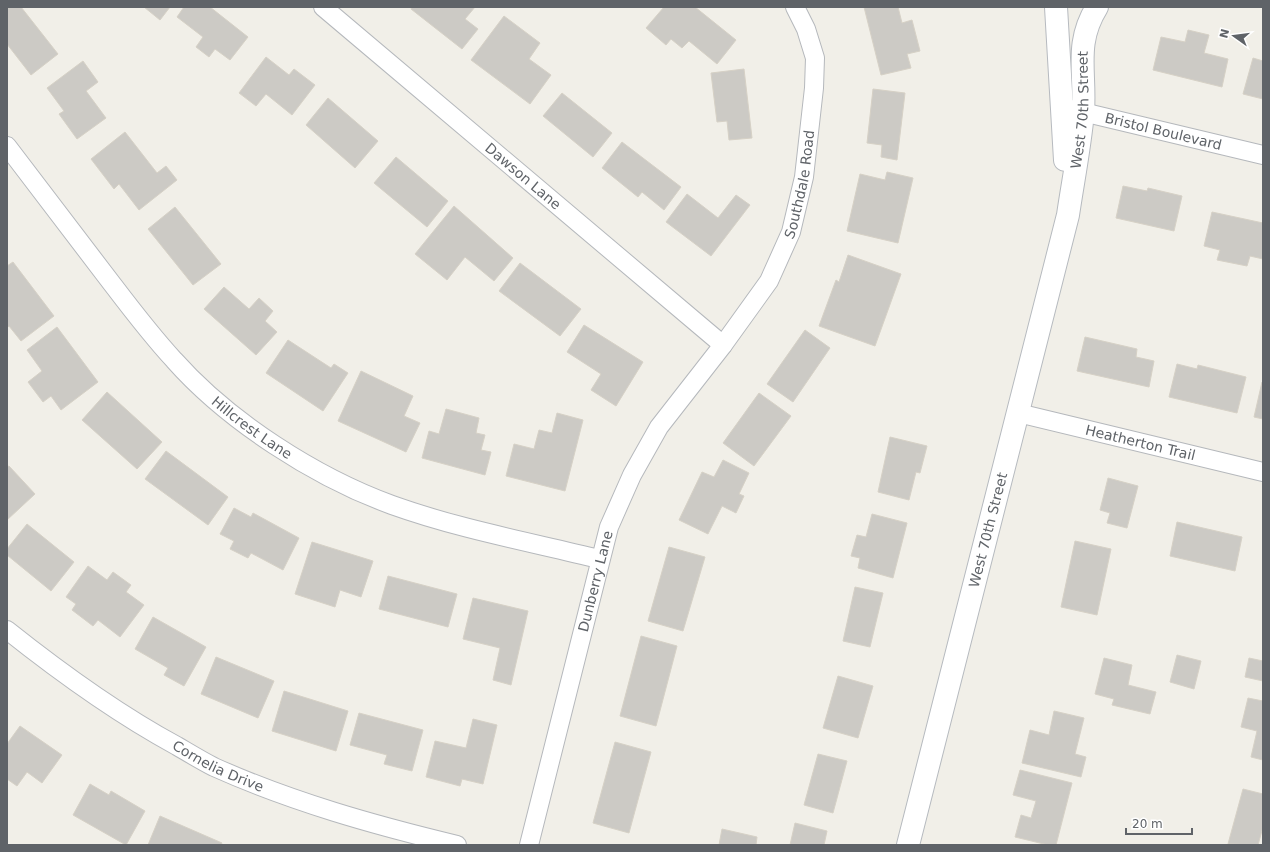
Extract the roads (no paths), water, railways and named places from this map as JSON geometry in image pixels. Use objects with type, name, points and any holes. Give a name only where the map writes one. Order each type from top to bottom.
[{"type":"street","name":"Dawson Lane","points":[[323,7],[723,345]]},
{"type":"street","name":"Southdale Road","points":[[723,345],[769,281],[791,232],[804,178],[814,88],[815,58],[806,29],[795,7]]},
{"type":"street","name":"West 70th Street","points":[[1056,7],[1073,110]]},
{"type":"street","name":"West 70th Street","points":[[908,845],[1068,215],[1073,110],[1082,48],[1090,19],[1097,7]]},
{"type":"street","name":"Bristol Boulevard","points":[[1073,110],[1263,155]]},
{"type":"street","name":"Hillcrest Lane","points":[[7,146],[132,310],[174,361],[222,405],[274,445],[330,477],[390,505],[453,524],[600,559]]},
{"type":"street","name":"Dunberry Lane","points":[[529,845],[609,527],[632,475],[655,434],[723,345]]},
{"type":"street","name":"Heatherton Trail","points":[[1018,413],[1263,472]]},
{"type":"street","name":"Cornelia Drive","points":[[7,630],[67,677],[138,725],[214,766],[317,806],[377,825],[457,845]]}]
